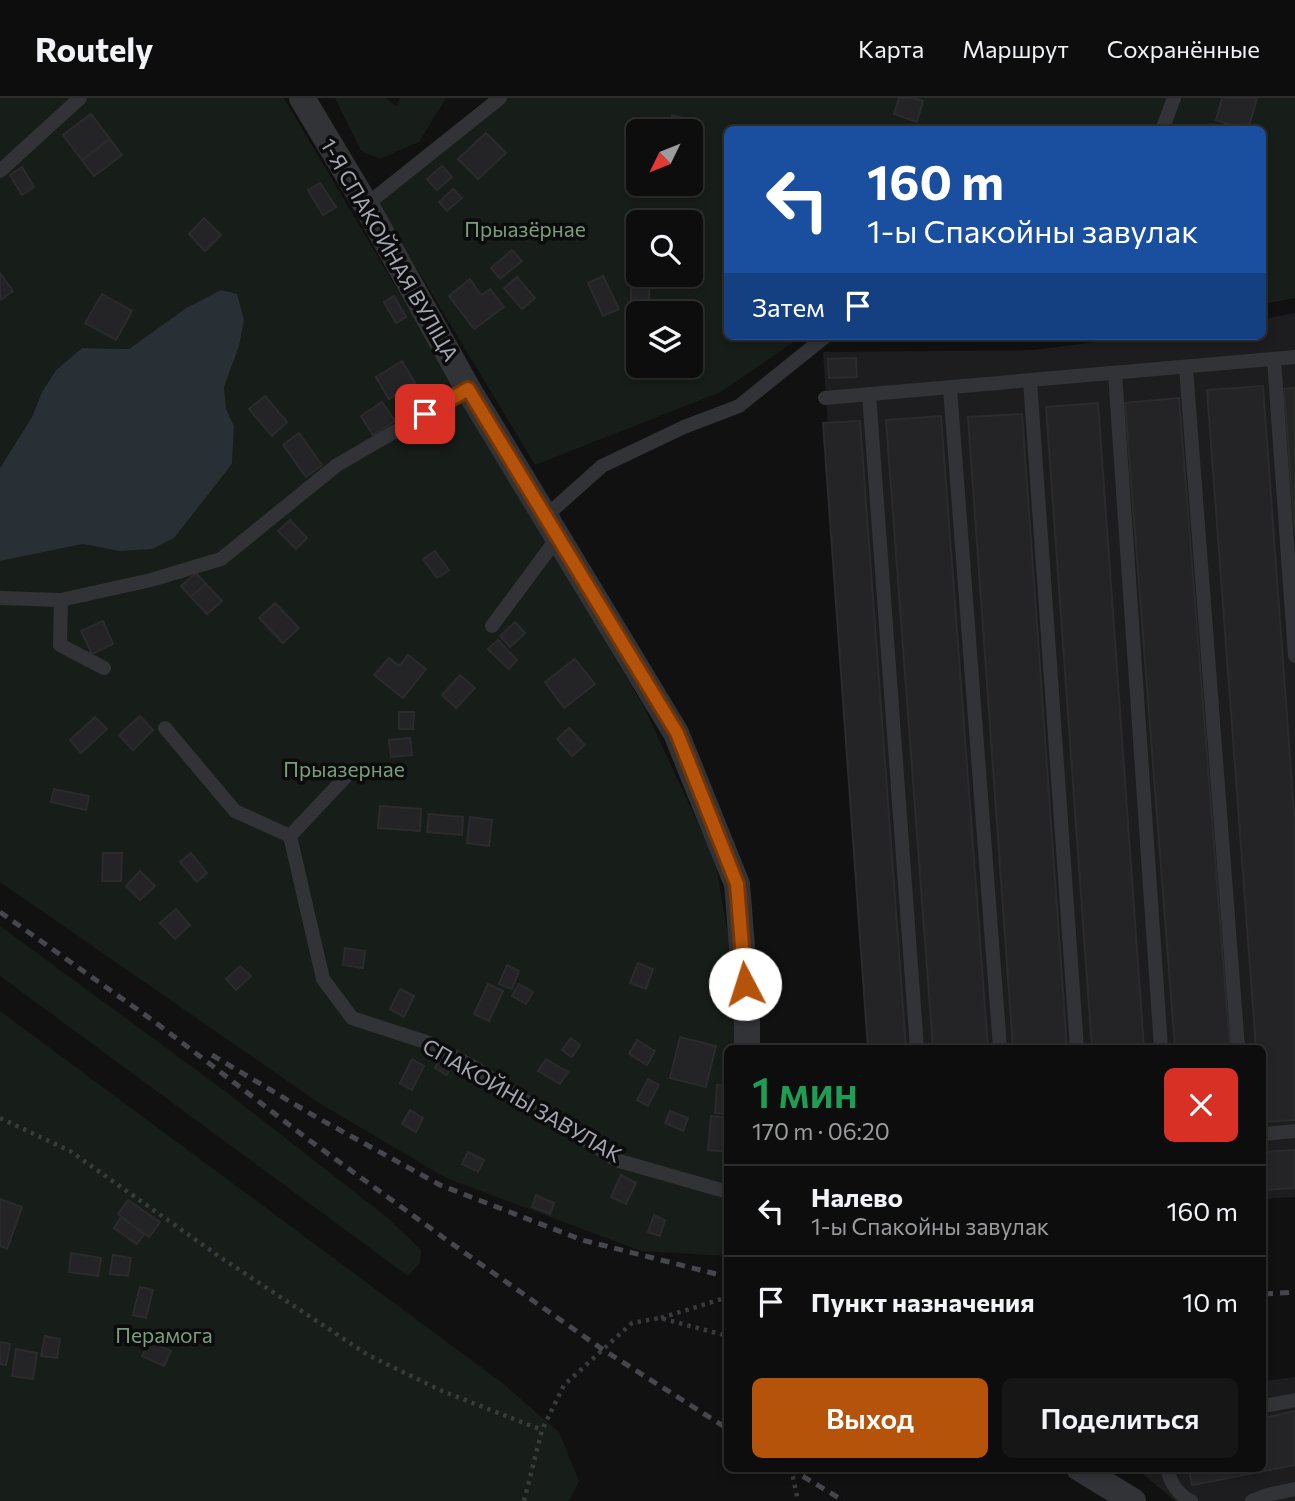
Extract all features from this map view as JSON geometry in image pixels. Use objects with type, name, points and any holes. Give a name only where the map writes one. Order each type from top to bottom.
[{"type":"street","name":"1-Я СПАКОЙНАЯ ВУЛІЦА","points":[[302,98],[366,205],[468,389],[677,733],[737,884],[747,1009],[747,1045]]},
{"type":"street","points":[[1086,1472],[1133,1501]]},
{"type":"lane","points":[[0,171],[80,98]]},
{"type":"lane","points":[[366,205],[500,98]]},
{"type":"lane","points":[[1164,126],[1174,98]]},
{"type":"lane","points":[[492,626],[552,527],[602,466],[684,427],[739,406],[821,340]]},
{"type":"lane","points":[[825,398],[1295,357]]},
{"type":"lane","points":[[1274,360],[1295,656]]},
{"type":"lane","points":[[1186,368],[1238,1045]]},
{"type":"lane","points":[[1115,373],[1161,1045]]},
{"type":"lane","points":[[1030,381],[1077,1045]]},
{"type":"lane","points":[[950,388],[1000,1045]]},
{"type":"lane","points":[[0,598],[61,600],[151,580],[221,559],[337,465],[468,389]]},
{"type":"lane","points":[[869,394],[917,1045]]},
{"type":"lane","points":[[61,600],[60,645],[104,668]]},
{"type":"lane","points":[[165,728],[235,811],[290,836],[353,769]]},
{"type":"lane","name":"СПАКОЙНЫ ЗАВУЛАК","points":[[290,836],[323,979],[352,1018],[429,1043],[475,1068],[616,1160],[724,1191]]},
{"type":"lane","points":[[1266,1134],[1295,1131]]},
{"type":"lane","points":[[1266,1406],[1295,1400]]},
{"type":"lane","points":[[1168,1472],[1182,1497],[1191,1501]]},
{"type":"lane","points":[[1252,1501],[1267,1494],[1295,1489]]},
{"type":"path","points":[[0,1118],[70,1151],[220,1257],[368,1355],[442,1391],[542,1430]]},
{"type":"path","points":[[524,1501],[542,1430],[564,1385],[632,1323],[660,1318],[724,1298]]},
{"type":"path","points":[[660,1318],[724,1335]]},
{"type":"path","points":[[792,1472],[799,1500]]},
{"type":"shaded area","points":[[221,290],[237,294],[244,320],[239,346],[224,387],[226,409],[234,426],[232,464],[174,538],[152,549],[119,551],[83,544],[0,561],[0,468],[32,417],[42,392],[56,370],[82,348],[129,349],[186,308]]},
{"type":"shaded area","points":[[1295,313],[1295,1197],[1266,1199],[1266,1045],[870,1045],[823,352],[1034,350],[1111,340],[1266,340],[1266,319]]},
{"type":"shaded area","points":[[1295,1377],[1295,1501],[1175,1501],[1141,1472],[1266,1472],[1266,1381]]},
{"type":"green space","name":"Прыазернае","points":[[0,98],[284,98],[644,707],[715,860],[739,997],[737,1045],[724,1045],[724,1256],[641,1251],[446,1178],[319,1103],[0,882],[0,561],[83,544],[119,551],[213,488],[232,464],[234,426],[226,409],[224,387],[228,372],[221,290],[186,308],[129,349],[82,348],[56,370],[42,392],[32,417],[0,468]]},
{"type":"green space","points":[[335,98],[386,98],[396,106],[400,98],[446,98],[419,142],[380,159],[361,151]]},
{"type":"green space","name":"Прыазёрнае","points":[[507,98],[1295,98],[1295,298],[1266,304],[1266,126],[724,126],[724,340],[796,340],[721,392],[535,465],[378,204]]},
{"type":"green space","points":[[0,926],[225,1091],[388,1218],[421,1250],[420,1263],[408,1276],[0,976]]},
{"type":"green space","name":"Перамога","points":[[0,1011],[501,1382],[559,1432],[579,1481],[569,1501],[0,1501]]},
{"type":"building","points":[[899,98],[923,101],[917,122],[894,114]]},
{"type":"building","points":[[1222,98],[1257,98],[1249,126],[1235,126],[1216,120]]},
{"type":"building","points":[[91,114],[110,139],[82,160],[63,135]]},
{"type":"building","points":[[486,133],[506,153],[478,179],[458,159]]},
{"type":"building","points":[[110,139],[122,155],[94,176],[82,160]]},
{"type":"building","points":[[442,166],[452,177],[437,190],[427,179]]},
{"type":"building","points":[[22,167],[34,187],[22,195],[10,175]]},
{"type":"building","points":[[320,183],[336,207],[323,215],[308,190]]},
{"type":"building","points":[[453,189],[462,198],[447,211],[439,202]]},
{"type":"building","points":[[204,218],[221,235],[205,251],[189,234]]},
{"type":"building","points":[[512,250],[522,261],[500,279],[491,268]]},
{"type":"building","points":[[0,273],[13,291],[0,300]]},
{"type":"building","points":[[603,276],[619,309],[603,316],[588,283]]},
{"type":"building","points":[[517,277],[535,298],[522,309],[504,288]]},
{"type":"building","points":[[470,279],[481,295],[490,289],[504,307],[474,329],[449,296]]},
{"type":"building","points":[[631,287],[649,287],[649,301],[631,301]]},
{"type":"building","points":[[102,294],[132,311],[116,340],[85,323]]},
{"type":"building","points":[[394,296],[406,317],[396,323],[384,302]]},
{"type":"building","points":[[856,358],[857,377],[829,378],[828,359]]},
{"type":"building","points":[[402,361],[415,383],[389,399],[376,377]]},
{"type":"building","points":[[1263,386],[1295,826],[1295,1120],[1266,1122],[1266,1045],[1256,1045],[1207,390]]},
{"type":"building","points":[[1295,388],[1295,532],[1284,389]]},
{"type":"building","points":[[265,396],[287,422],[272,436],[249,409]]},
{"type":"building","points":[[1179,398],[1230,1045],[1175,1045],[1125,403]]},
{"type":"building","points":[[382,402],[395,421],[373,435],[361,416]]},
{"type":"building","points":[[1098,403],[1144,1045],[1092,1045],[1046,407]]},
{"type":"building","points":[[1022,414],[1067,1045],[1013,1045],[968,417]]},
{"type":"building","points":[[941,416],[988,1045],[933,1045],[886,420]]},
{"type":"building","points":[[860,421],[906,1045],[868,1045],[823,423]]},
{"type":"building","points":[[299,433],[322,465],[306,477],[283,445]]},
{"type":"building","points":[[290,520],[307,538],[296,549],[278,531]]},
{"type":"building","points":[[435,551],[449,570],[437,578],[423,559]]},
{"type":"building","points":[[196,573],[206,584],[191,597],[181,586]]},
{"type":"building","points":[[206,584],[222,601],[207,614],[191,597]]},
{"type":"building","points":[[275,603],[299,628],[283,643],[259,618]]},
{"type":"building","points":[[103,621],[113,644],[92,654],[81,631]]},
{"type":"building","points":[[515,622],[525,633],[510,647],[500,636]]},
{"type":"building","points":[[498,640],[517,660],[509,669],[488,649]]},
{"type":"building","points":[[408,655],[426,669],[403,698],[374,675],[389,658],[399,666]]},
{"type":"building","points":[[575,659],[595,684],[564,708],[545,682]]},
{"type":"building","points":[[460,675],[475,688],[456,708],[442,695]]},
{"type":"building","points":[[399,712],[414,712],[413,729],[399,729]]},
{"type":"building","points":[[140,716],[153,730],[133,750],[119,735]]},
{"type":"building","points":[[95,717],[107,729],[81,753],[70,740]]},
{"type":"building","points":[[569,728],[585,745],[572,756],[557,739]]},
{"type":"building","points":[[410,738],[412,755],[391,757],[389,740]]},
{"type":"building","points":[[54,789],[89,796],[86,810],[51,802]]},
{"type":"building","points":[[380,806],[421,809],[420,831],[378,828]]},
{"type":"building","points":[[429,814],[463,817],[462,835],[427,832]]},
{"type":"building","points":[[470,817],[492,820],[489,846],[467,843]]},
{"type":"building","points":[[103,853],[122,853],[121,881],[102,881]]},
{"type":"building","points":[[191,853],[207,873],[197,882],[180,862]]},
{"type":"building","points":[[140,871],[155,886],[140,900],[126,886]]},
{"type":"building","points":[[176,909],[190,925],[175,939],[160,923]]},
{"type":"building","points":[[345,948],[365,951],[363,968],[343,965]]},
{"type":"building","points":[[638,963],[653,969],[646,989],[630,983]]},
{"type":"building","points":[[507,965],[519,971],[512,989],[499,984]]},
{"type":"building","points":[[240,966],[251,976],[236,990],[226,979]]},
{"type":"building","points":[[488,984],[503,991],[489,1021],[474,1014]]},
{"type":"building","points":[[519,984],[533,992],[526,1004],[512,996]]},
{"type":"building","points":[[400,989],[414,996],[404,1017],[390,1009]]},
{"type":"building","points":[[680,1037],[716,1046],[706,1087],[670,1078]]},
{"type":"building","points":[[571,1038],[580,1045],[572,1057],[562,1050]]},
{"type":"building","points":[[637,1040],[655,1051],[647,1065],[629,1054]]},
{"type":"building","points":[[412,1059],[424,1066],[412,1090],[400,1083]]},
{"type":"building","points":[[546,1059],[568,1072],[560,1084],[538,1071]]},
{"type":"building","points":[[439,1060],[451,1066],[447,1075],[435,1068]]},
{"type":"building","points":[[648,1079],[659,1085],[648,1106],[637,1100]]},
{"type":"building","points":[[717,1085],[724,1086],[724,1114],[715,1113]]},
{"type":"building","points":[[410,1110],[423,1118],[416,1132],[402,1124]]},
{"type":"building","points":[[670,1111],[688,1118],[683,1131],[665,1123]]},
{"type":"building","points":[[711,1116],[724,1118],[724,1152],[708,1150]]},
{"type":"building","points":[[1295,1150],[1295,1188],[1266,1190],[1266,1152]]},
{"type":"building","points":[[468,1152],[484,1160],[478,1172],[462,1164]]},
{"type":"building","points":[[621,1175],[636,1183],[626,1204],[611,1197]]},
{"type":"building","points":[[536,1195],[554,1203],[550,1214],[532,1207]]},
{"type":"building","points":[[0,1199],[22,1207],[7,1249],[0,1246]]},
{"type":"building","points":[[128,1200],[160,1222],[149,1237],[118,1214]]},
{"type":"building","points":[[654,1215],[665,1220],[660,1236],[648,1232]]},
{"type":"building","points":[[121,1217],[144,1234],[137,1244],[114,1228]]},
{"type":"building","points":[[71,1253],[101,1258],[98,1276],[69,1272]]},
{"type":"building","points":[[113,1255],[131,1258],[128,1276],[110,1274]]},
{"type":"building","points":[[140,1287],[153,1290],[146,1318],[133,1315]]},
{"type":"building","points":[[45,1336],[60,1339],[57,1358],[41,1356]]},
{"type":"building","points":[[149,1341],[171,1351],[164,1366],[142,1356]]},
{"type":"building","points":[[0,1342],[10,1344],[6,1365],[0,1364]]},
{"type":"building","points":[[16,1349],[37,1353],[33,1379],[12,1376]]},
{"type":"building","points":[[1295,1411],[1295,1465],[1266,1471],[1266,1418]]},
{"type":"building","points":[[1190,1472],[1259,1472],[1192,1485]]},
{"type":"railway","points":[[0,912],[155,1022],[309,1140],[462,1251],[602,1349],[724,1426]]},
{"type":"railway","points":[[212,1055],[316,1117],[440,1185],[582,1240],[724,1276]]},
{"type":"railway","points":[[1266,1294],[1295,1292]]},
{"type":"railway","points":[[796,1472],[844,1501]]},
{"type":"route","points":[[425,414],[468,389],[677,733],[737,884],[745,984]]}]
